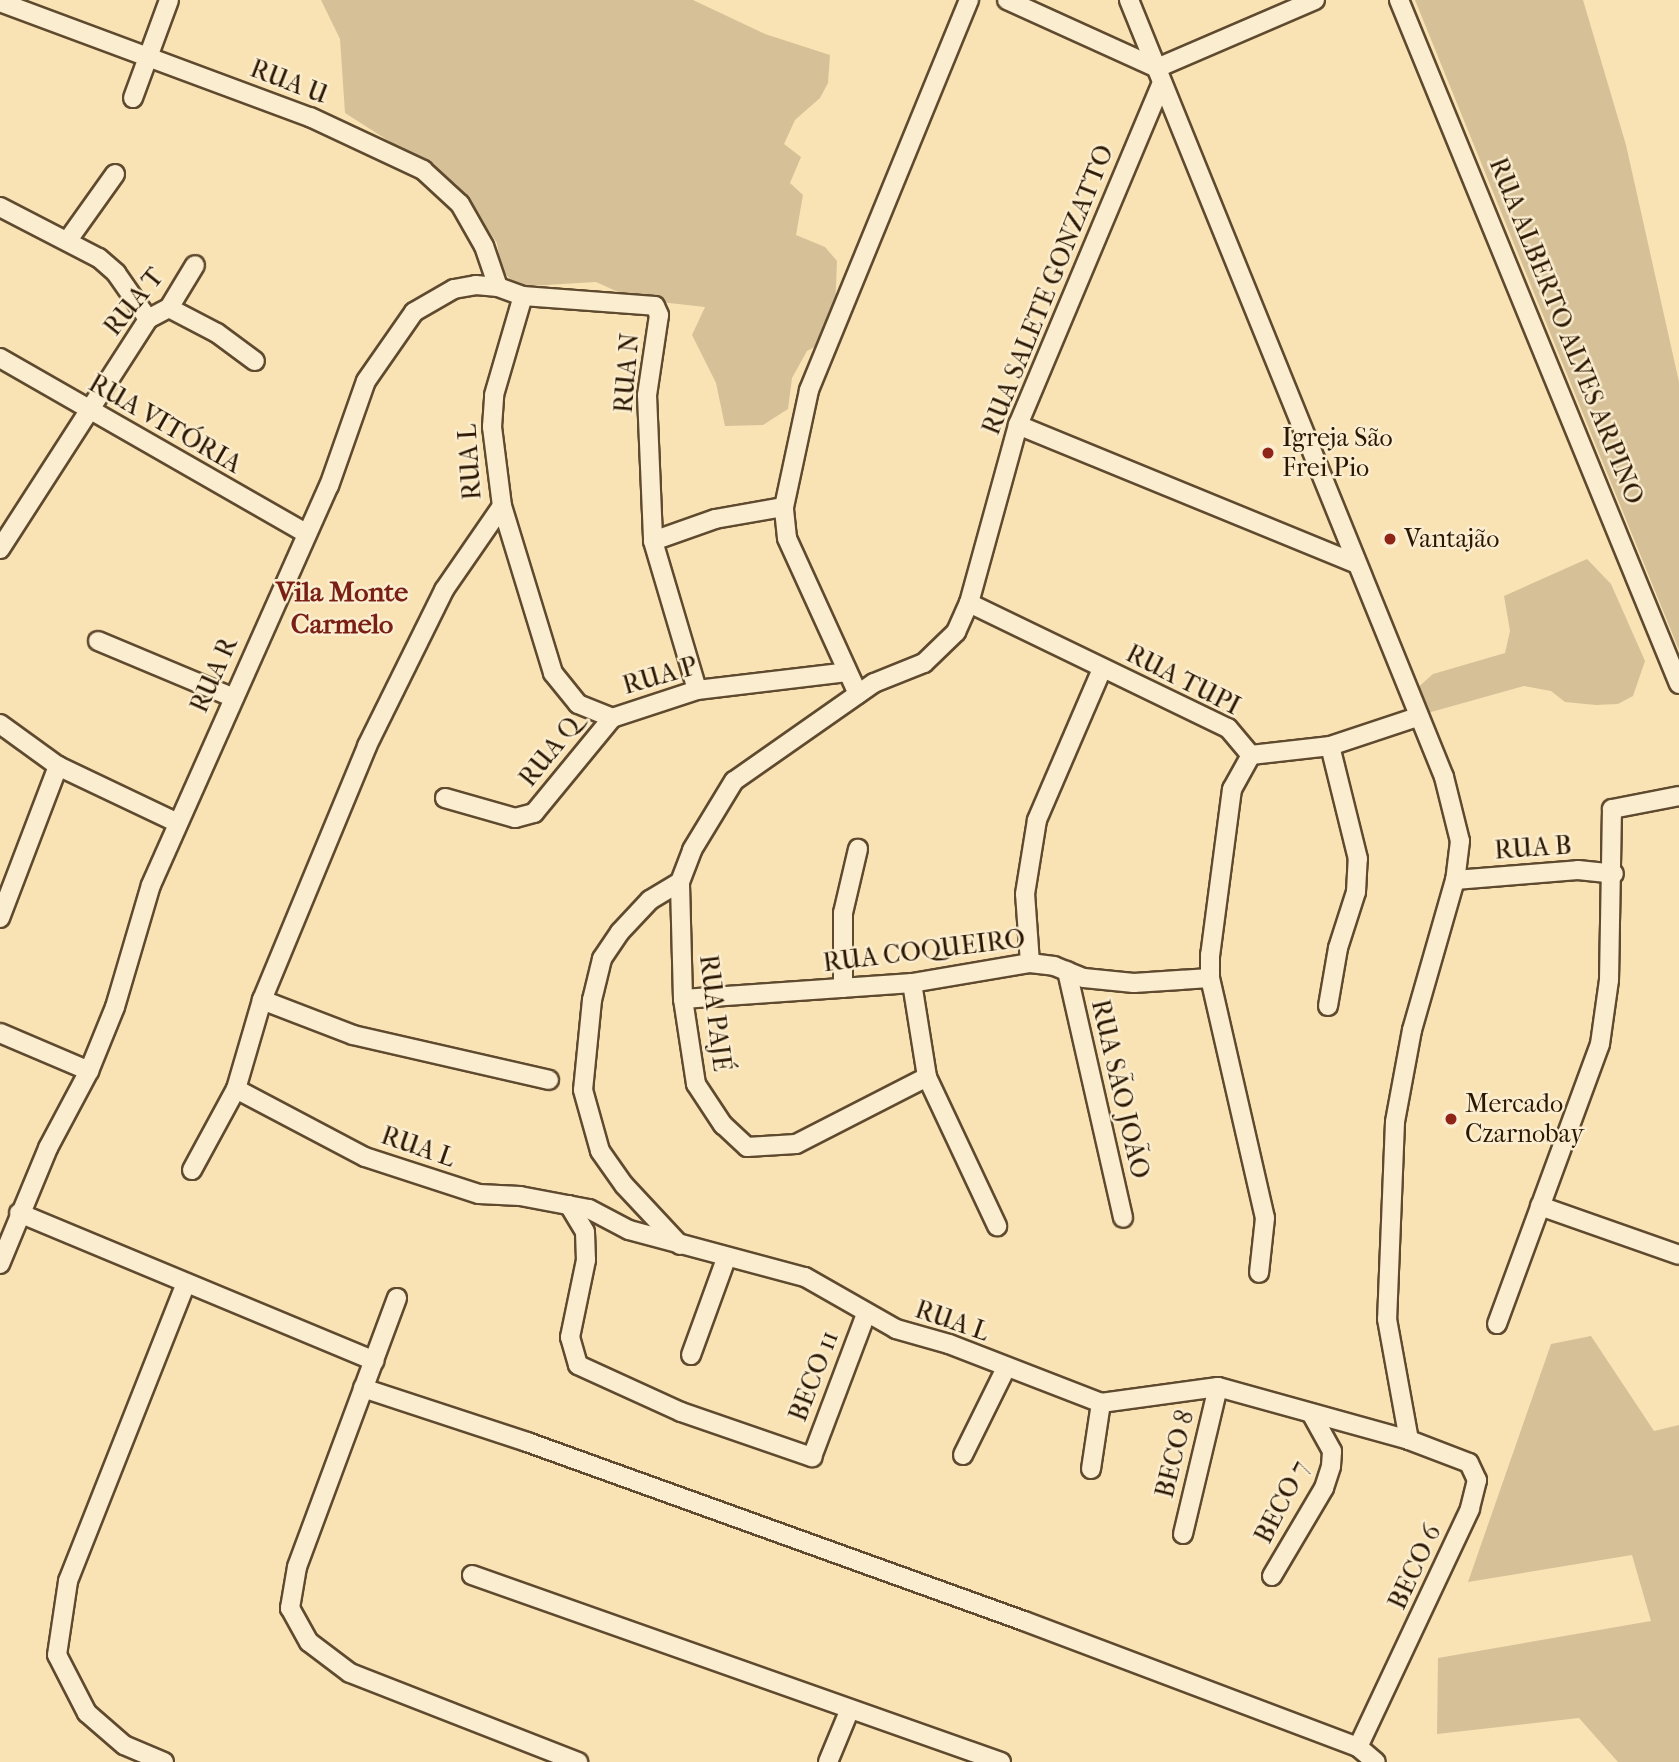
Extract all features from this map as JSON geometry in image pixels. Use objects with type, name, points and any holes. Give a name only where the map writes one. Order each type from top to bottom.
[{"type":"street","points":[[133,98],[150,58],[169,0]]},
{"type":"street","points":[[858,694],[787,538],[784,507],[809,390],[969,0]]},
{"type":"street","points":[[1007,0],[1159,76]]},
{"type":"street","points":[[1129,0],[1452,802],[1460,841],[1455,880],[1412,1030],[1395,1122],[1387,1319],[1409,1440]]},
{"type":"street","points":[[1159,76],[1315,0]]},
{"type":"street","name":"RUA ALBERTO ALVES ARPINO","points":[[1399,0],[1679,684]]},
{"type":"street","name":"RUA U","points":[[0,2],[310,117],[423,170],[460,204],[484,246],[498,287]]},
{"type":"street","name":"RUA SALETE GONZATTO","points":[[680,882],[692,850],[734,781],[858,694],[941,650],[956,632],[969,603],[1018,425],[1159,76]]},
{"type":"street","points":[[68,240],[115,174]]},
{"type":"street","points":[[0,206],[68,240],[116,273],[148,319]]},
{"type":"street","name":"RUA T","points":[[0,549],[148,319],[169,308],[195,265]]},
{"type":"street","name":"RUA N","points":[[414,312],[454,289],[498,287],[523,296],[655,306],[659,315],[647,395],[653,541],[697,690]]},
{"type":"street","name":"RUA L","points":[[523,296],[494,395],[492,427],[502,506],[444,590],[367,746],[262,1000],[236,1088],[365,1157],[438,1184],[569,1205],[680,1245],[726,1259],[805,1277],[866,1314],[1101,1403],[1218,1387],[1409,1440]]},
{"type":"street","points":[[169,308],[217,334],[255,361]]},
{"type":"street","name":"RUA R","points":[[0,1264],[19,1213],[89,1071],[115,1007],[151,885],[305,533],[329,486],[366,381],[414,312]]},
{"type":"street","name":"RUA VITÓRIA","points":[[0,358],[305,533]]},
{"type":"street","points":[[1018,425],[1357,564]]},
{"type":"street","name":"RUA P","points":[[502,506],[553,673],[578,704],[612,718],[697,690],[847,672]]},
{"type":"street","points":[[653,541],[715,519],[784,507]]},
{"type":"street","name":"RUA TUPI","points":[[969,603],[1228,728],[1251,755],[1330,746],[1417,717]]},
{"type":"street","points":[[98,641],[232,697]]},
{"type":"street","points":[[1030,963],[1025,894],[1037,820],[1102,669]]},
{"type":"street","name":"RUA Q","points":[[445,799],[515,818],[534,813],[612,718]]},
{"type":"street","points":[[0,724],[58,766],[178,823]]},
{"type":"street","points":[[1328,1006],[1338,948],[1356,892],[1358,859],[1330,746]]},
{"type":"street","points":[[1251,755],[1232,789],[1210,978],[1265,1218],[1259,1273]]},
{"type":"street","points":[[0,918],[5,886],[58,766]]},
{"type":"street","points":[[1497,1324],[1587,1089],[1600,1044],[1609,980],[1614,874],[1612,809],[1679,796]]},
{"type":"street","points":[[843,988],[843,913],[858,849]]},
{"type":"street","name":"RUA B","points":[[1455,880],[1578,870],[1614,874]]},
{"type":"street","points":[[680,882],[650,900],[620,932],[603,959],[592,1000],[583,1090],[600,1151],[624,1185],[680,1245]]},
{"type":"street","name":"RUA PAJÉ","points":[[680,882],[683,999],[696,1084],[723,1125],[747,1147],[796,1144],[927,1077]]},
{"type":"street","name":"RUA COQUEIRO","points":[[683,999],[912,983],[1030,963],[1067,971],[1084,978],[1134,983],[1210,978]]},
{"type":"street","name":"RUA SÃO JOÃO","points":[[1067,971],[1123,1219]]},
{"type":"street","points":[[912,983],[927,1077],[997,1226]]},
{"type":"street","points":[[262,1000],[353,1035],[549,1080]]},
{"type":"street","points":[[0,1033],[89,1071]]},
{"type":"street","points":[[192,1170],[236,1088]]},
{"type":"street","name":"BECO 11","points":[[569,1205],[585,1232],[586,1260],[570,1337],[578,1365],[681,1412],[812,1457],[866,1314]]},
{"type":"street","points":[[1540,1206],[1679,1255]]},
{"type":"street","points":[[19,1213],[185,1285],[374,1360]]},
{"type":"street","points":[[691,1354],[726,1259]]},
{"type":"street","points":[[164,1762],[124,1745],[87,1713],[57,1655],[68,1581],[185,1285]]},
{"type":"street","points":[[397,1298],[297,1567],[290,1608],[309,1642],[350,1673],[578,1762]]},
{"type":"street","points":[[963,1455],[1006,1368]]},
{"type":"street","name":"BECO 8","points":[[1183,1534],[1218,1387]]},
{"type":"street","points":[[363,1388],[859,1561],[1358,1747],[1376,1762]]},
{"type":"street","points":[[1091,1469],[1101,1403]]},
{"type":"street","name":"BECO 7","points":[[1272,1576],[1324,1488],[1331,1466],[1332,1451],[1311,1413]]},
{"type":"street","name":"BECO 6","points":[[1358,1747],[1435,1588],[1470,1509],[1477,1480],[1469,1463],[1409,1440]]},
{"type":"street","points":[[472,1575],[1001,1762]]},
{"type":"street","points":[[828,1762],[850,1709]]},
{"type":"shaded area","points":[[321,0],[693,0],[765,34],[830,55],[828,83],[820,98],[795,120],[784,144],[801,157],[790,183],[803,195],[796,235],[825,247],[837,261],[835,311],[822,343],[807,351],[792,378],[788,409],[763,425],[725,426],[716,383],[692,335],[705,307],[660,302],[642,294],[627,296],[596,282],[529,286],[513,283],[501,268],[497,243],[456,184],[345,113],[340,39]]},
{"type":"shaded area","points":[[1415,0],[1583,0],[1626,145],[1679,382],[1679,650]]},
{"type":"shaded area","points":[[1587,559],[1611,584],[1645,661],[1633,696],[1618,704],[1596,705],[1565,702],[1551,691],[1524,686],[1424,714],[1415,690],[1433,674],[1505,653],[1510,631],[1504,596]]},
{"type":"shaded area","points":[[1591,1336],[1654,1431],[1679,1425],[1679,1762],[1618,1762],[1579,1718],[1437,1734],[1438,1658],[1651,1621],[1632,1555],[1468,1582],[1551,1344]]},
{"type":"place","name":"Igreja São Frei Pio","points":[[1268,453]]},
{"type":"place","name":"Vantajão","points":[[1390,539]]},
{"type":"place","name":"Mercado Czarnobay","points":[[1451,1119]]},
{"type":"district","name":"Vila Monte Carmelo","points":[[342,608]]}]
